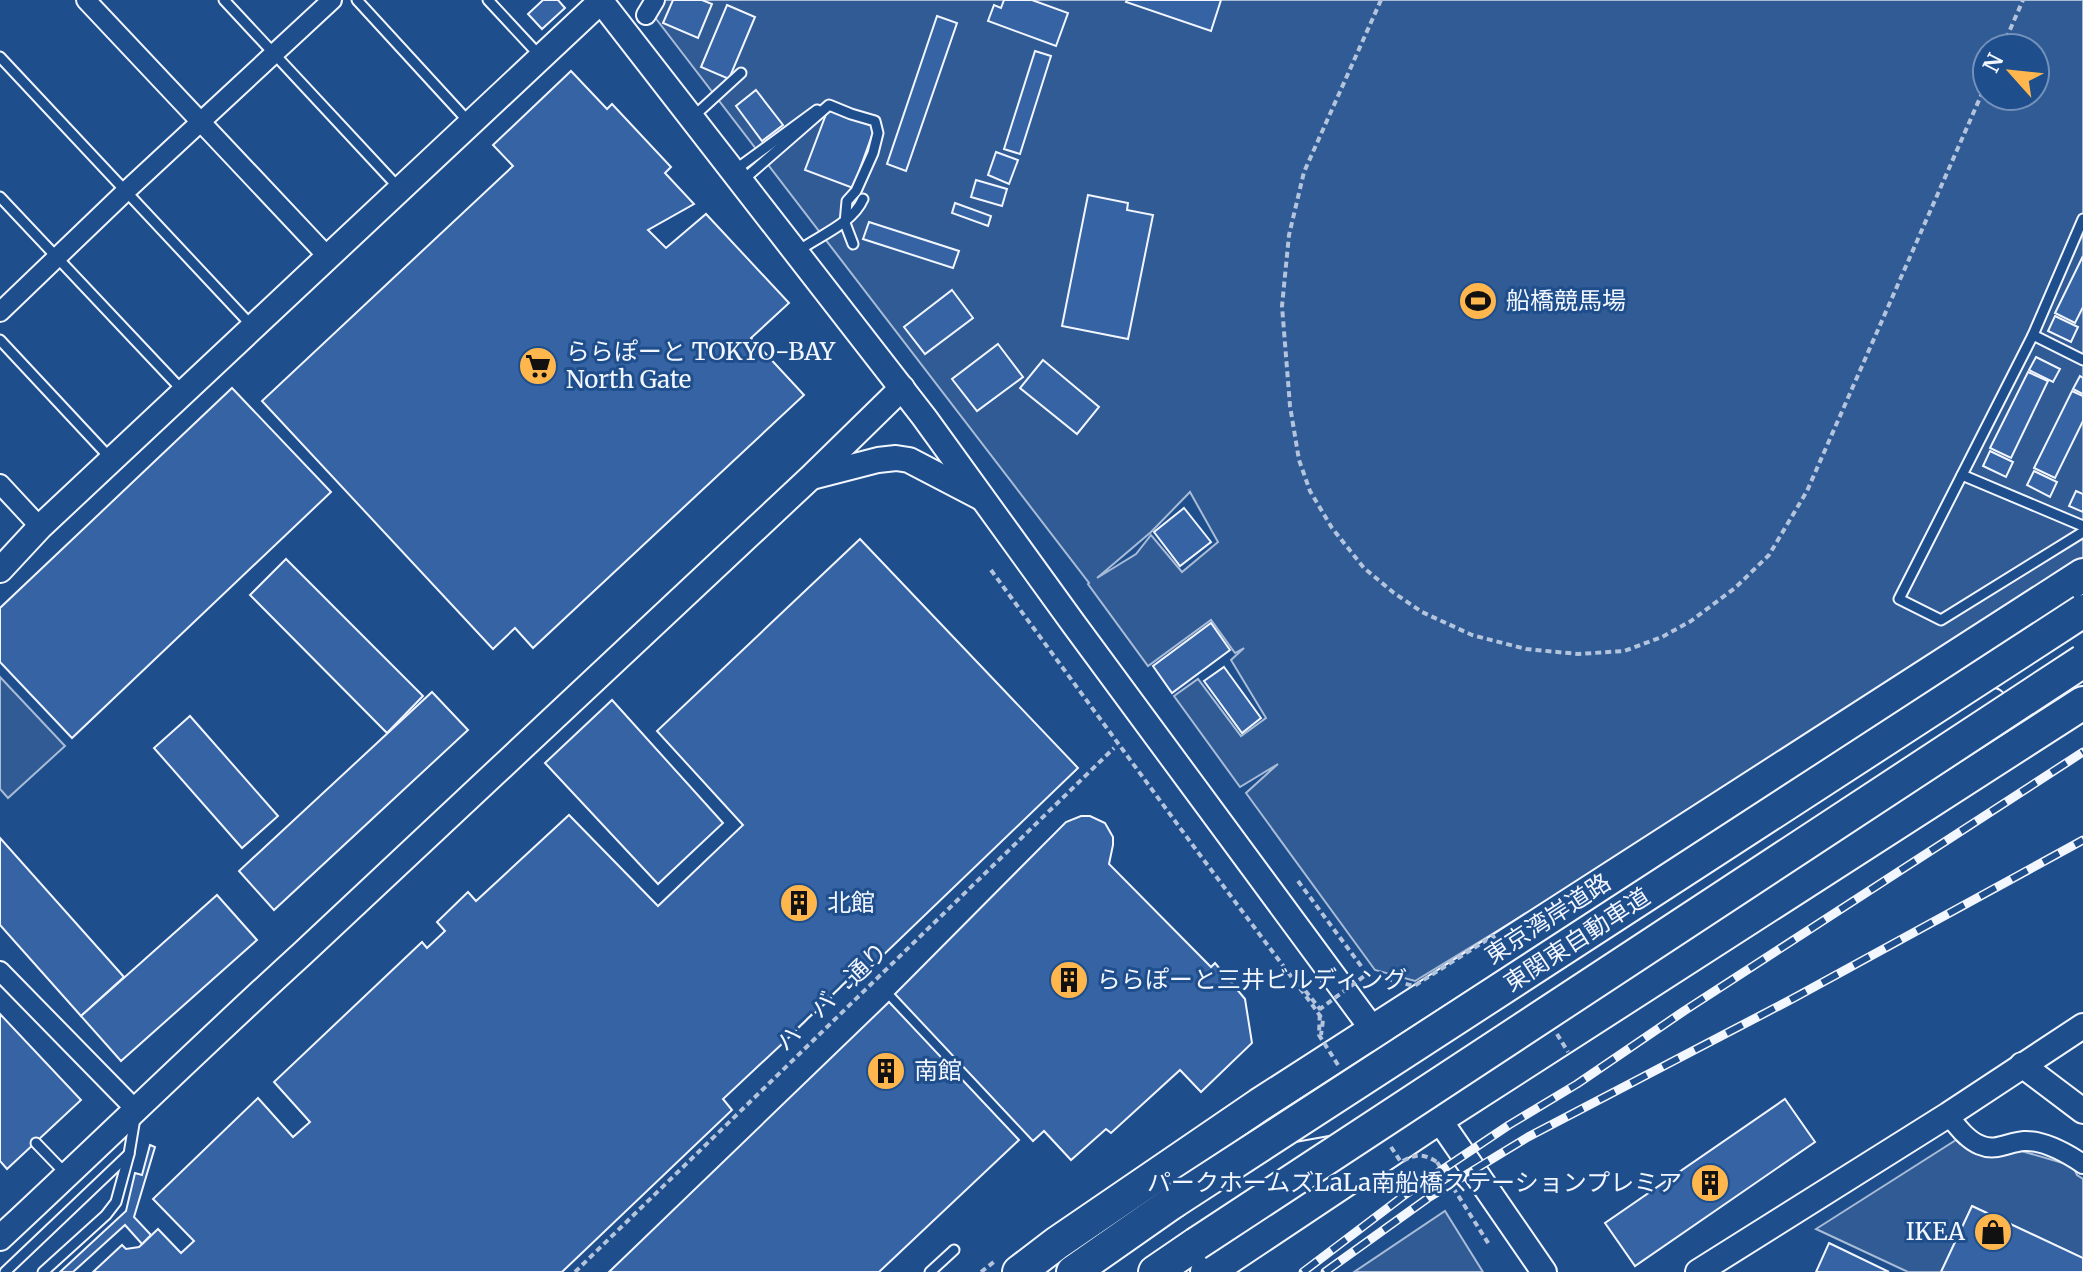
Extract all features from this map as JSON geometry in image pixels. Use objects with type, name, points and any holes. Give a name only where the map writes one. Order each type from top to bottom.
[{"type":"highway","name":"東京湾岸道路","points":[[1019,1272],[1202,1143],[1374,1030],[2083,575]]},
{"type":"highway","name":"東関東自動車道","points":[[1073,1272],[1173,1202],[2083,611]]},
{"type":"highway","name":"東関東自動車道","points":[[1155,1272],[2083,661]]},
{"type":"highway","points":[[1207,1272],[1438,1118],[2083,703]]},
{"type":"street","points":[[86,0],[328,257]]},
{"type":"street","points":[[0,312],[332,0]]},
{"type":"street","points":[[0,569],[40,527],[601,0],[986,501],[1438,1118],[1544,1272]]},
{"type":"street","points":[[0,1238],[810,478],[902,388]]},
{"type":"street","points":[[810,478],[896,458],[909,460],[986,501]]},
{"type":"street","points":[[0,484],[40,527]]},
{"type":"street","points":[[1132,1192],[1205,1172],[1264,1135],[1338,1119],[2083,644]]},
{"type":"street","points":[[0,971],[136,1110]]},
{"type":"street","points":[[1698,1272],[2083,1026]]},
{"type":"street","points":[[2022,1065],[2083,1111]]},
{"type":"street","points":[[1948,1115],[1978,1145],[1994,1148],[2023,1141],[2033,1142],[2083,1164]]},
{"type":"lane","points":[[224,0],[400,189]]},
{"type":"lane","points":[[357,0],[470,123]]},
{"type":"lane","points":[[488,0],[541,57]]},
{"type":"lane","points":[[0,57],[253,327]]},
{"type":"lane","points":[[691,118],[741,73]]},
{"type":"lane","points":[[737,177],[829,105],[875,121],[878,133],[876,142],[856,191],[847,201],[845,223],[853,244]]},
{"type":"lane","points":[[737,177],[819,108]]},
{"type":"lane","points":[[0,197],[184,392]]},
{"type":"lane","points":[[795,253],[817,237],[845,223],[863,199]]},
{"type":"lane","points":[[2083,219],[2033,335],[1899,599],[1941,620],[2083,529]]},
{"type":"lane","points":[[2033,335],[2083,360]]},
{"type":"lane","points":[[0,340],[112,460]]},
{"type":"lane","points":[[1962,475],[2083,529]]},
{"type":"lane","points":[[43,1272],[112,1208],[121,1189],[136,1110]]},
{"type":"lane","points":[[36,1143],[67,1175]]},
{"type":"lane","points":[[5,1272],[129,1154]]},
{"type":"lane","points":[[930,1272],[954,1250]]},
{"type":"path","points":[[1381,0],[1304,172],[1289,235],[1282,306],[1290,406],[1299,460],[1310,491],[1332,528],[1364,568],[1394,593],[1422,612],[1472,635],[1526,649],[1578,654],[1624,651],[1662,637],[1691,621],[1735,588],[1769,555],[1807,491],[1974,112]]},
{"type":"path","points":[[2009,32],[2023,0]]},
{"type":"path","points":[[991,570],[1323,1020],[1319,1038],[1313,1045]]},
{"type":"path","name":"ハーバー通り","points":[[575,1272],[1114,748]]},
{"type":"path","points":[[1197,851],[1320,1009]]},
{"type":"path","points":[[1298,881],[1367,974]]},
{"type":"path","points":[[1437,1162],[1490,1246]]},
{"type":"shaded area","name":"船橋競馬場","points":[[644,0],[2083,0],[2083,563],[1734,787],[1415,981],[1375,970],[1246,793],[1278,764],[1240,787],[1174,696],[1198,679],[1241,736],[1266,718],[1231,660],[1244,648],[1235,653],[1211,620],[1148,666],[1089,583]],"holes":[[[1190,492],[1218,542],[1182,572],[1151,535],[1136,554],[1097,578],[1151,532]]]},
{"type":"shaded area","points":[[0,677],[65,746],[8,798],[0,789]]},
{"type":"shaded area","points":[[1956,1140],[1960,1144],[1965,1141],[2018,1150],[2073,1166],[2083,1179],[2083,1258],[1972,1206],[1941,1272],[1908,1272],[1816,1229]]},
{"type":"shaded area","points":[[1445,1211],[1483,1272],[1354,1272]]},
{"type":"building","points":[[543,0],[558,0],[565,8],[542,29],[528,14]]},
{"type":"building","points":[[673,0],[702,0],[712,4],[698,38],[663,23]]},
{"type":"building","points":[[1004,0],[1032,0],[1068,13],[1056,46],[988,21],[994,5],[1001,8]]},
{"type":"building","points":[[1127,0],[1221,0],[1211,31]]},
{"type":"building","points":[[727,5],[755,17],[729,79],[701,67]]},
{"type":"building","points":[[937,16],[957,23],[906,171],[887,164]]},
{"type":"building","points":[[1035,51],[1051,56],[1020,154],[1004,149]]},
{"type":"building","name":"ららぽーと TOKYO−BAY North Gate","points":[[571,71],[607,109],[612,104],[671,167],[665,173],[694,204],[648,230],[666,248],[706,214],[789,303],[751,338],[804,395],[533,648],[515,628],[493,649],[262,401],[513,166],[493,145]]},
{"type":"building","points":[[756,90],[783,125],[762,141],[736,106]]},
{"type":"building","points":[[828,109],[875,127],[853,188],[805,170]]},
{"type":"building","points":[[996,152],[1018,160],[1009,184],[988,175]]},
{"type":"building","points":[[976,180],[1007,189],[1002,206],[971,197]]},
{"type":"building","points":[[1088,195],[1128,203],[1127,210],[1153,215],[1128,339],[1062,326]]},
{"type":"building","points":[[955,203],[991,216],[988,226],[952,213]]},
{"type":"building","points":[[869,222],[959,251],[953,268],[863,239]]},
{"type":"building","points":[[2083,256],[2083,307],[2075,323],[2055,313]]},
{"type":"building","points":[[952,290],[973,318],[925,354],[904,327]]},
{"type":"building","points":[[2055,316],[2078,327],[2071,342],[2048,331]]},
{"type":"building","points":[[998,344],[1023,377],[977,411],[952,379]]},
{"type":"building","points":[[2036,357],[2060,369],[2053,382],[2029,370]]},
{"type":"building","points":[[1043,360],[1099,407],[1077,434],[1020,388]]},
{"type":"building","points":[[2028,372],[2048,381],[2011,458],[1990,448]]},
{"type":"building","points":[[2080,376],[2083,378],[2083,394],[2073,389]]},
{"type":"building","points":[[232,388],[331,492],[72,738],[0,662],[0,608]]},
{"type":"building","points":[[2072,391],[2083,396],[2083,421],[2055,478],[2034,468]]},
{"type":"building","points":[[1990,451],[2013,462],[2006,477],[1983,466]]},
{"type":"building","points":[[2034,471],[2057,482],[2050,497],[2027,485]]},
{"type":"building","points":[[2076,491],[2083,494],[2083,512],[2069,506]]},
{"type":"building","points":[[1184,508],[1211,542],[1180,566],[1154,532]]},
{"type":"building","name":"北館","points":[[860,539],[1078,768],[849,988],[845,985],[723,1099],[732,1110],[562,1272],[93,1272],[122,1245],[126,1249],[139,1247],[158,1229],[181,1253],[194,1241],[153,1199],[258,1098],[293,1137],[310,1122],[274,1082],[422,942],[427,948],[445,931],[437,922],[468,892],[476,901],[569,815],[658,906],[743,825],[657,731]]},
{"type":"building","points":[[286,559],[423,696],[387,733],[250,595]]},
{"type":"building","points":[[1211,623],[1230,650],[1172,693],[1153,666]]},
{"type":"building","points":[[1224,667],[1261,718],[1242,733],[1204,681]]},
{"type":"building","points":[[432,692],[468,730],[274,910],[239,871]]},
{"type":"building","points":[[612,700],[723,823],[658,884],[545,763]]},
{"type":"building","points":[[190,716],[278,816],[242,848],[154,748]]},
{"type":"building","name":"ららぽーと三井ビルディング","points":[[1090,816],[1105,823],[1113,837],[1109,864],[1211,967],[1215,963],[1245,999],[1252,1043],[1201,1092],[1180,1070],[1111,1133],[1106,1129],[1071,1160],[1044,1131],[1033,1141],[895,994],[1066,822]]},
{"type":"building","points":[[0,838],[124,977],[81,1016],[0,925]]},
{"type":"building","points":[[217,895],[257,940],[121,1061],[81,1016]]},
{"type":"building","name":"南館","points":[[889,1002],[1019,1140],[879,1272],[609,1272]]},
{"type":"building","points":[[0,1014],[81,1100],[7,1169],[0,1161]]},
{"type":"building","name":"パークホームズLaLa南船橋ステーションプレミア","points":[[1785,1099],[1815,1142],[1635,1266],[1605,1223]]},
{"type":"building","points":[[150,1145],[155,1147],[134,1217],[151,1235],[142,1244],[125,1225],[73,1272],[60,1272],[126,1211],[135,1173],[142,1175]]},
{"type":"building","name":"IKEA","points":[[1972,1206],[2083,1258],[2083,1272],[1941,1272]]},
{"type":"building","name":"IKEA","points":[[1829,1243],[1889,1272],[1816,1272]]},
{"type":"railway","points":[[1303,1272],[1406,1194],[1509,1125],[1577,1084],[2083,752]]},
{"type":"railway","points":[[1325,1272],[1428,1198],[1528,1137],[1792,999],[2083,840]]},
{"type":"place","name":"船橋競馬場","points":[[1478,301]]},
{"type":"place","name":"ららぽーと TOKYO−BAY North Gate","points":[[538,366]]},
{"type":"place","name":"北館","points":[[799,903]]},
{"type":"place","name":"ららぽーと三井ビルディング","points":[[1069,980]]},
{"type":"place","name":"南館","points":[[886,1071]]},
{"type":"place","name":"パークホームズLaLa南船橋ステーションプレミア","points":[[1710,1183]]},
{"type":"place","name":"IKEA","points":[[1993,1232]]}]
